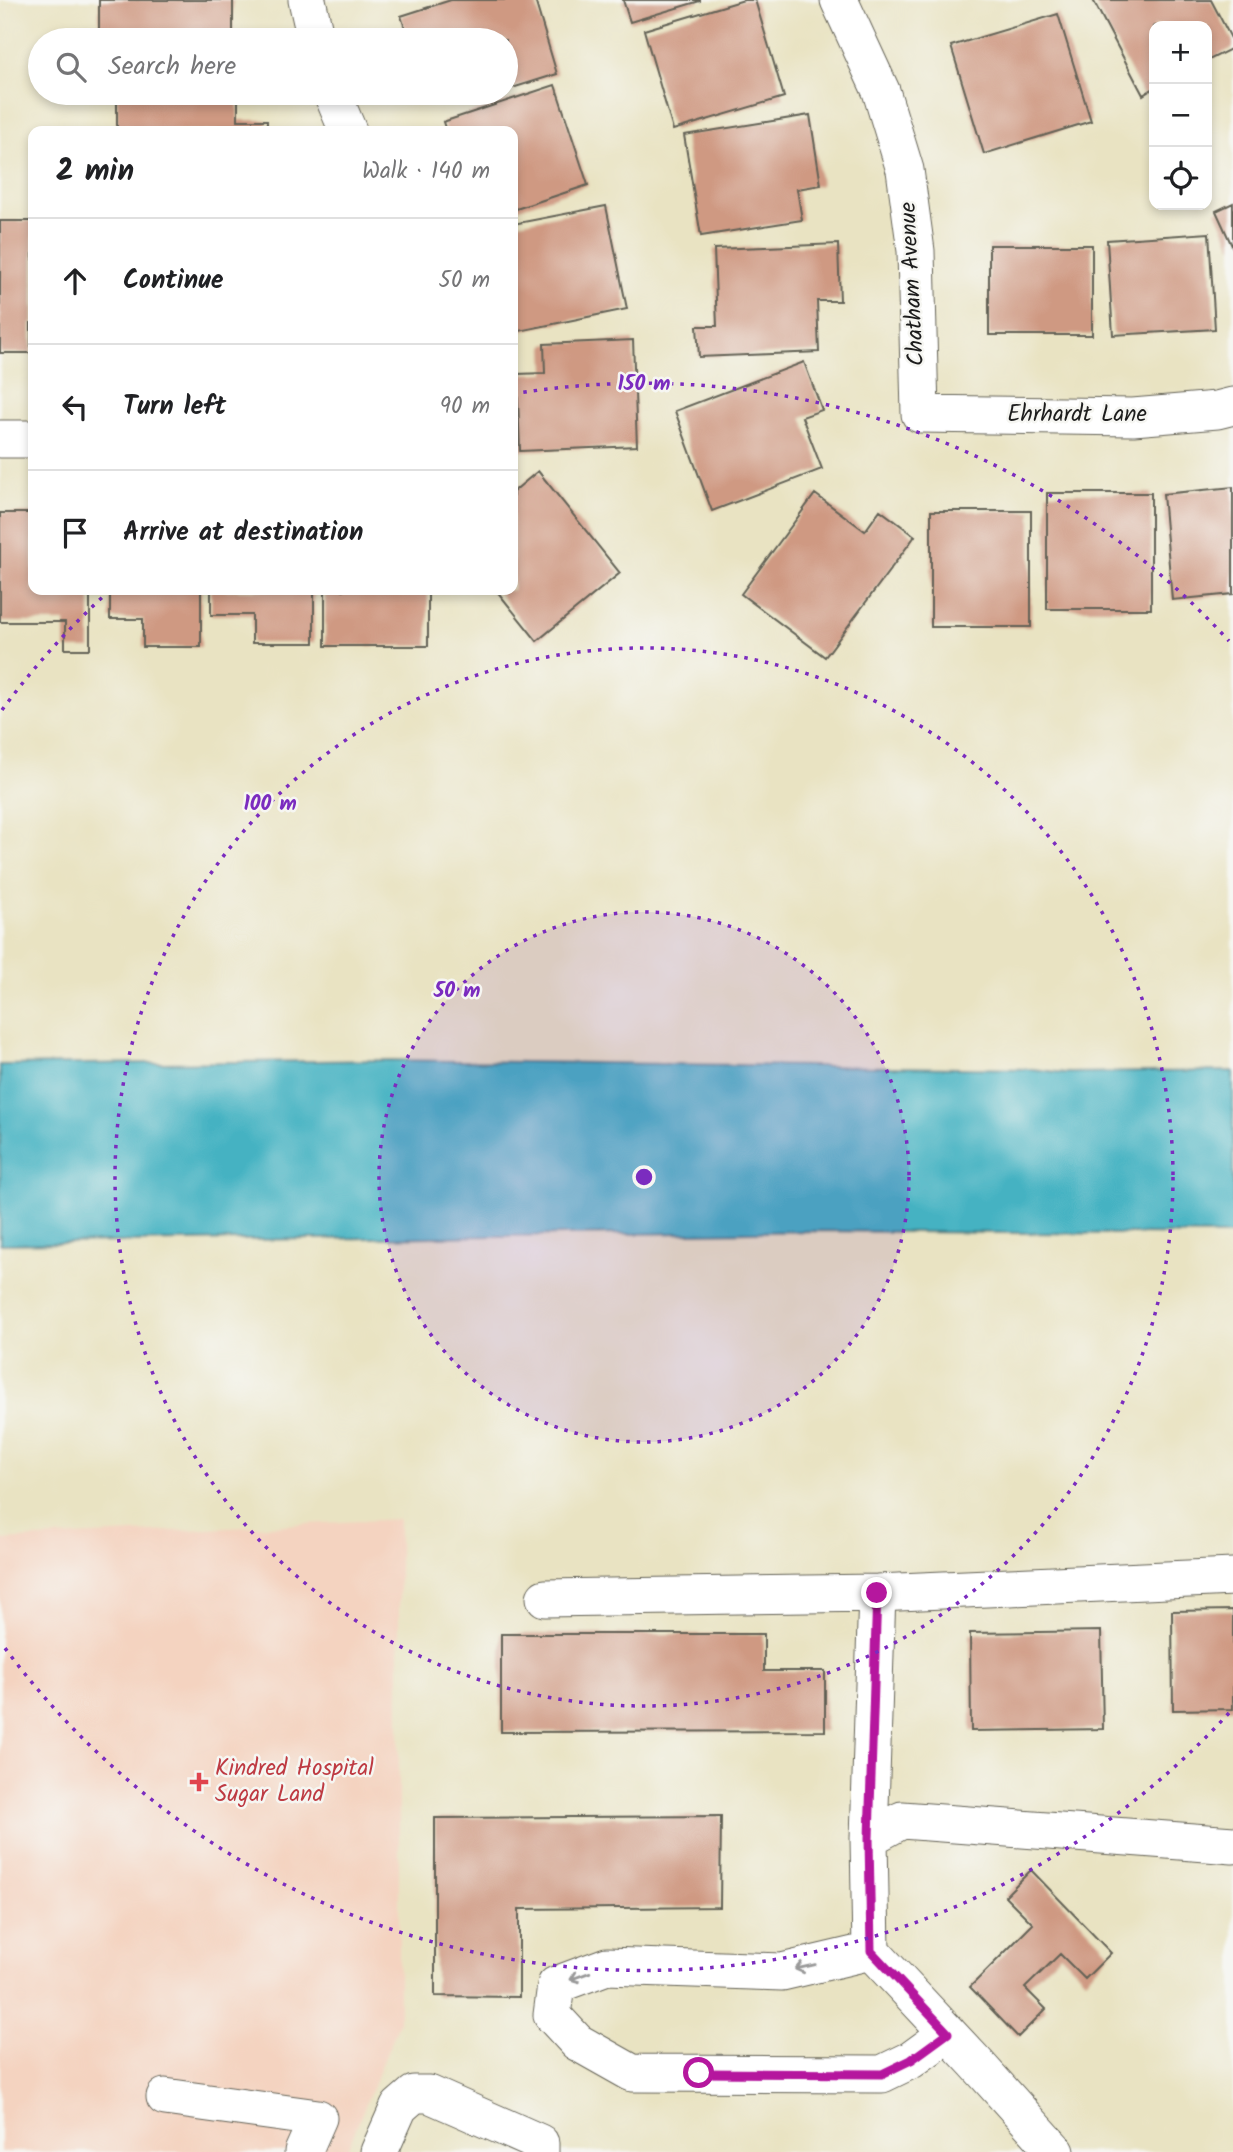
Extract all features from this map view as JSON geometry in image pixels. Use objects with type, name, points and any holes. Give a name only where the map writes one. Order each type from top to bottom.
[{"type":"street","points":[[307,0],[313,28]]},
{"type":"street","name":"Chatham Avenue","points":[[848,3],[881,92],[905,170],[916,251],[920,414]]},
{"type":"street","points":[[337,105],[346,126]]},
{"type":"street","name":"Ehrhardt Lane","points":[[920,414],[1133,417],[1217,410],[1233,406]]},
{"type":"street","points":[[0,439],[28,439]]},
{"type":"street","points":[[545,1598],[877,1593],[1233,1577]]},
{"type":"street","points":[[877,1593],[869,1838],[871,1951],[1056,2152]]},
{"type":"street","points":[[869,1838],[902,1820],[1233,1845]]},
{"type":"street","points":[[871,1951],[782,1972],[607,1966],[556,1985],[552,2015],[577,2042],[632,2073],[882,2074],[911,2060],[948,2033]]},
{"type":"street","points":[[379,2152],[399,2107],[414,2094],[429,2094],[540,2143],[540,2152]]},
{"type":"street","points":[[165,2097],[318,2118],[303,2152]]},
{"type":"shaded area","name":"Kindred Hospital Sugar Land","points":[[399,1519],[399,2023],[346,2152],[0,2152],[0,1540]]},
{"type":"water","points":[[388,1060],[1032,1069],[1065,1073],[1233,1071],[1233,1235],[814,1231],[0,1244],[0,1065]]},
{"type":"building","points":[[99,0],[233,0],[233,28],[99,28]]},
{"type":"building","points":[[451,0],[535,0],[557,74],[518,86],[518,28],[405,28],[401,16]]},
{"type":"building","points":[[623,0],[700,0],[700,1],[630,22]]},
{"type":"building","points":[[744,0],[755,0],[784,97],[673,130],[644,30]]},
{"type":"building","points":[[1093,0],[1211,0],[1233,42],[1233,48],[1212,58],[1212,21],[1149,21],[1149,91],[1143,95]]},
{"type":"building","points":[[1058,14],[1091,121],[984,154],[951,46]]},
{"type":"building","points":[[555,85],[588,185],[518,208],[518,126],[444,126],[443,122],[494,105],[518,105],[518,97]]},
{"type":"building","points":[[117,105],[238,105],[238,120],[267,120],[267,126],[117,126]]},
{"type":"building","points":[[810,115],[821,185],[797,189],[802,220],[701,236],[684,135]]},
{"type":"building","points":[[1233,203],[1233,248],[1216,211]]},
{"type":"building","points":[[606,206],[627,309],[518,331],[518,223]]},
{"type":"building","points":[[0,221],[28,221],[28,353],[0,353]]},
{"type":"building","points":[[1209,233],[1215,329],[1113,335],[1107,240]]},
{"type":"building","points":[[838,244],[840,301],[817,301],[819,352],[699,357],[697,326],[717,326],[714,249]]},
{"type":"building","points":[[989,245],[1092,245],[1092,335],[989,335]]},
{"type":"building","points":[[633,340],[637,446],[520,451],[518,374],[545,373],[544,344]]},
{"type":"building","points":[[804,362],[822,410],[802,417],[822,469],[712,511],[675,411]]},
{"type":"building","points":[[538,471],[620,573],[537,641],[500,595],[518,595],[518,488]]},
{"type":"building","points":[[1233,487],[1233,594],[1172,600],[1163,494]]},
{"type":"building","points":[[1047,493],[1151,493],[1151,609],[1047,609]]},
{"type":"building","points":[[815,494],[865,531],[880,510],[915,536],[825,657],[741,594]]},
{"type":"building","points":[[931,511],[1031,511],[1031,627],[931,627]]},
{"type":"building","points":[[0,513],[28,513],[28,595],[90,595],[90,649],[65,649],[65,622],[0,622]]},
{"type":"building","points":[[110,595],[201,595],[201,647],[143,647],[143,619],[110,619]]},
{"type":"building","points":[[211,595],[314,595],[314,643],[252,643],[252,615],[211,615]]},
{"type":"building","points":[[325,595],[428,595],[428,646],[325,646]]},
{"type":"building","points":[[1233,1610],[1233,1709],[1173,1710],[1172,1611]]},
{"type":"building","points":[[1101,1631],[1103,1729],[971,1731],[970,1633]]},
{"type":"building","points":[[501,1634],[764,1634],[764,1671],[825,1671],[825,1731],[501,1732]]},
{"type":"building","points":[[721,1816],[720,1907],[519,1909],[519,1997],[435,1996],[435,1818]]},
{"type":"building","points":[[1031,1870],[1111,1953],[1085,1979],[1060,1954],[1025,1988],[1046,2009],[1018,2037],[970,1987],[1033,1924],[1005,1896]]},
{"type":"place","name":"Kindred Hospital Sugar Land","points":[[199,1782]]},
{"type":"route","points":[[699,2073],[882,2074],[911,2060],[948,2033],[871,1951],[869,1838],[877,1593]]}]
